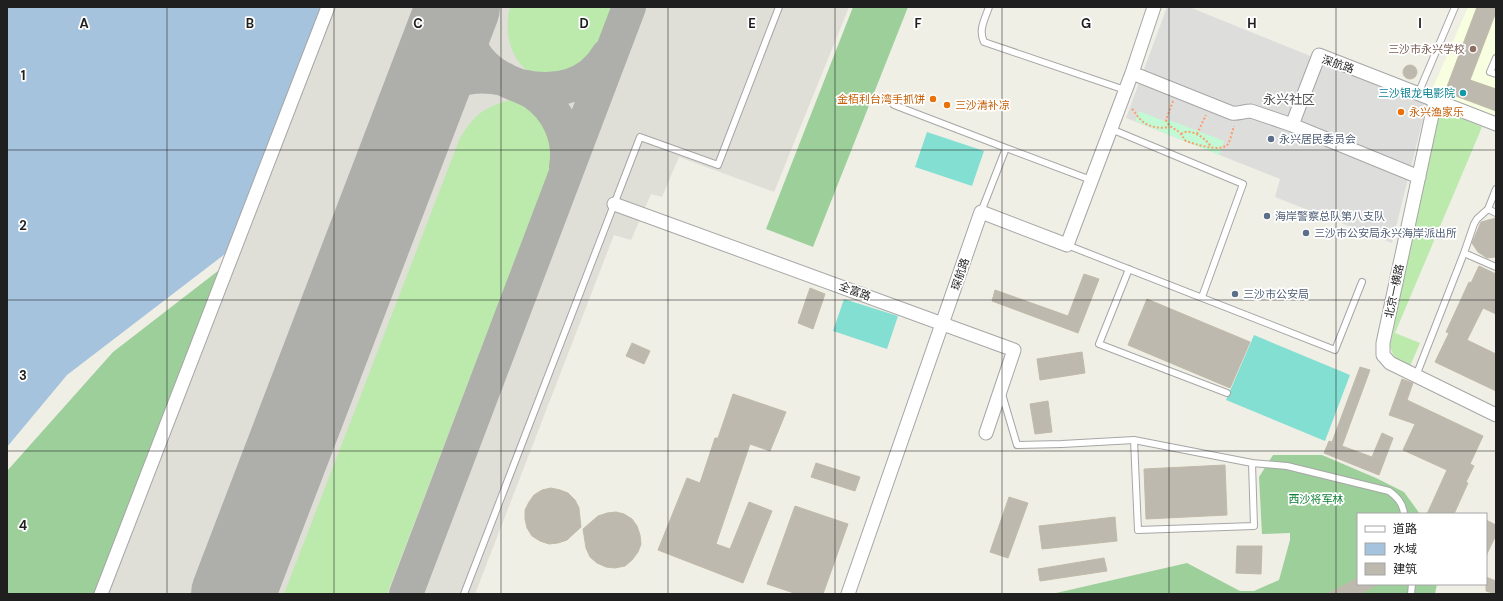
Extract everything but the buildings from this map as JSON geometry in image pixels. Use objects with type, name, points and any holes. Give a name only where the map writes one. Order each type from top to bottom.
[{"type":"street","points":[[101,594],[328,7]]},
{"type":"street","points":[[981,212],[1067,245],[1132,73],[1154,7]]},
{"type":"street","name":"深航路","points":[[1292,125],[1319,55],[1496,124]]},
{"type":"street","points":[[1132,73],[1232,113],[1239,114],[1245,111],[1251,111],[1292,125],[1419,177]]},
{"type":"street","name":"北京一横路","points":[[1435,101],[1383,343],[1383,356],[1390,363],[1496,415]]},
{"type":"street","name":"全富路","points":[[614,204],[1014,350],[986,433]]},
{"type":"street","name":"琛航路","points":[[848,594],[981,212]]},
{"type":"lane","points":[[464,594],[640,137],[718,165],[779,7]]},
{"type":"lane","points":[[989,7],[981,30],[981,36],[984,42],[1125,90]]},
{"type":"lane","points":[[1418,94],[1455,7]]},
{"type":"lane","points":[[1496,58],[1490,72],[1496,74]]},
{"type":"lane","points":[[894,105],[1091,180]]},
{"type":"lane","points":[[1111,129],[1243,184],[1202,297]]},
{"type":"lane","name":"琛航路","points":[[981,212],[1006,148]]},
{"type":"lane","points":[[1416,376],[1474,224],[1477,219],[1488,210],[1496,189]]},
{"type":"lane","points":[[1488,210],[1496,213]]},
{"type":"lane","points":[[1067,245],[1335,350],[1362,282]]},
{"type":"lane","points":[[1464,253],[1496,267]]},
{"type":"lane","points":[[1128,269],[1099,344],[1227,394]]},
{"type":"lane","points":[[1000,389],[1017,445],[1134,440],[1252,462],[1288,466],[1389,491],[1398,498],[1404,509],[1404,513]]},
{"type":"lane","points":[[1134,440],[1138,530],[1254,526],[1252,462]]},
{"type":"path","points":[[1177,91],[1166,120],[1169,126],[1180,134],[1186,141],[1218,148],[1225,146],[1228,143],[1239,114]]},
{"type":"path","points":[[1120,103],[1132,108],[1140,120],[1148,125],[1156,128],[1169,126]]},
{"type":"path","points":[[1197,135],[1210,104]]},
{"type":"path","points":[[1180,134],[1184,132],[1191,132],[1207,141],[1211,147]]},
{"type":"shaded area","points":[[321,7],[849,7],[774,192],[679,157],[662,197],[651,194],[631,240],[614,235],[475,594],[94,594]]},
{"type":"shaded area","points":[[1167,7],[1189,7],[1427,103],[1392,243],[1275,197],[1280,179],[1126,118]]},
{"type":"shaded area","name":"三沙市永兴学校","points":[[1468,7],[1496,7],[1496,117],[1431,92]]},
{"type":"shaded area","points":[[927,132],[984,151],[972,186],[915,167]]},
{"type":"shaded area","points":[[844,299],[898,316],[887,349],[833,331]]},
{"type":"shaded area","points":[[1254,335],[1350,375],[1325,441],[1226,400]]},
{"type":"green space","points":[[510,7],[612,7],[595,48],[586,59],[569,72],[553,77],[539,76],[526,69],[516,58],[510,44],[508,26]]},
{"type":"green space","points":[[853,7],[908,7],[813,247],[766,229]]},
{"type":"green space","points":[[509,100],[522,101],[536,110],[541,116],[546,124],[552,140],[553,156],[551,166],[387,594],[284,594],[460,138],[470,123],[480,113],[492,106]]},
{"type":"green space","points":[[1139,111],[1164,121],[1169,120],[1224,141],[1219,155],[1135,121]]},
{"type":"green space","points":[[1442,113],[1449,113],[1482,127],[1395,333],[1420,343],[1410,366],[1395,357],[1390,346],[1434,131],[1438,119]]},
{"type":"green space","points":[[223,267],[99,594],[7,594],[7,471],[113,352]]},
{"type":"green space","name":"西沙将军林","points":[[1273,455],[1322,455],[1376,478],[1404,492],[1419,513],[1357,513],[1357,585],[1437,585],[1435,594],[1056,594],[1187,563],[1240,591],[1254,591],[1279,580],[1290,540],[1290,533],[1262,534],[1259,477]]},
{"type":"water","points":[[7,7],[321,7],[225,254],[67,375],[7,447]]},
{"type":"taxiway","points":[[461,7],[463,29],[478,58],[493,73],[534,93],[550,107],[556,116],[561,126],[566,146],[566,167]]},
{"type":"taxiway","points":[[406,594],[629,7]]},
{"type":"taxiway","points":[[521,86],[546,89],[570,86],[591,74],[600,66],[608,55]]},
{"type":"taxiway","points":[[417,112],[435,93],[444,86],[455,81],[478,77],[504,79]]},
{"type":"runway","points":[[233,594],[458,7]]},
{"type":"place","name":"三沙市永兴学校","points":[[1473,49]]},
{"type":"place","name":"三沙银龙电影院","points":[[1463,93]]},
{"type":"place","name":"金栢利台湾手抓饼","points":[[933,99]]},
{"type":"place","name":"三沙清补凉","points":[[947,105]]},
{"type":"place","name":"永兴渔家乐","points":[[1401,112]]},
{"type":"place","name":"永兴居民委员会","points":[[1271,139]]},
{"type":"place","name":"海岸警察总队第八支队","points":[[1267,216]]},
{"type":"place","name":"三沙市公安局永兴海岸派出所","points":[[1306,233]]},
{"type":"place","name":"三沙市公安局","points":[[1235,294]]},
{"type":"district","name":"永兴社区","points":[[1289,99]]}]
